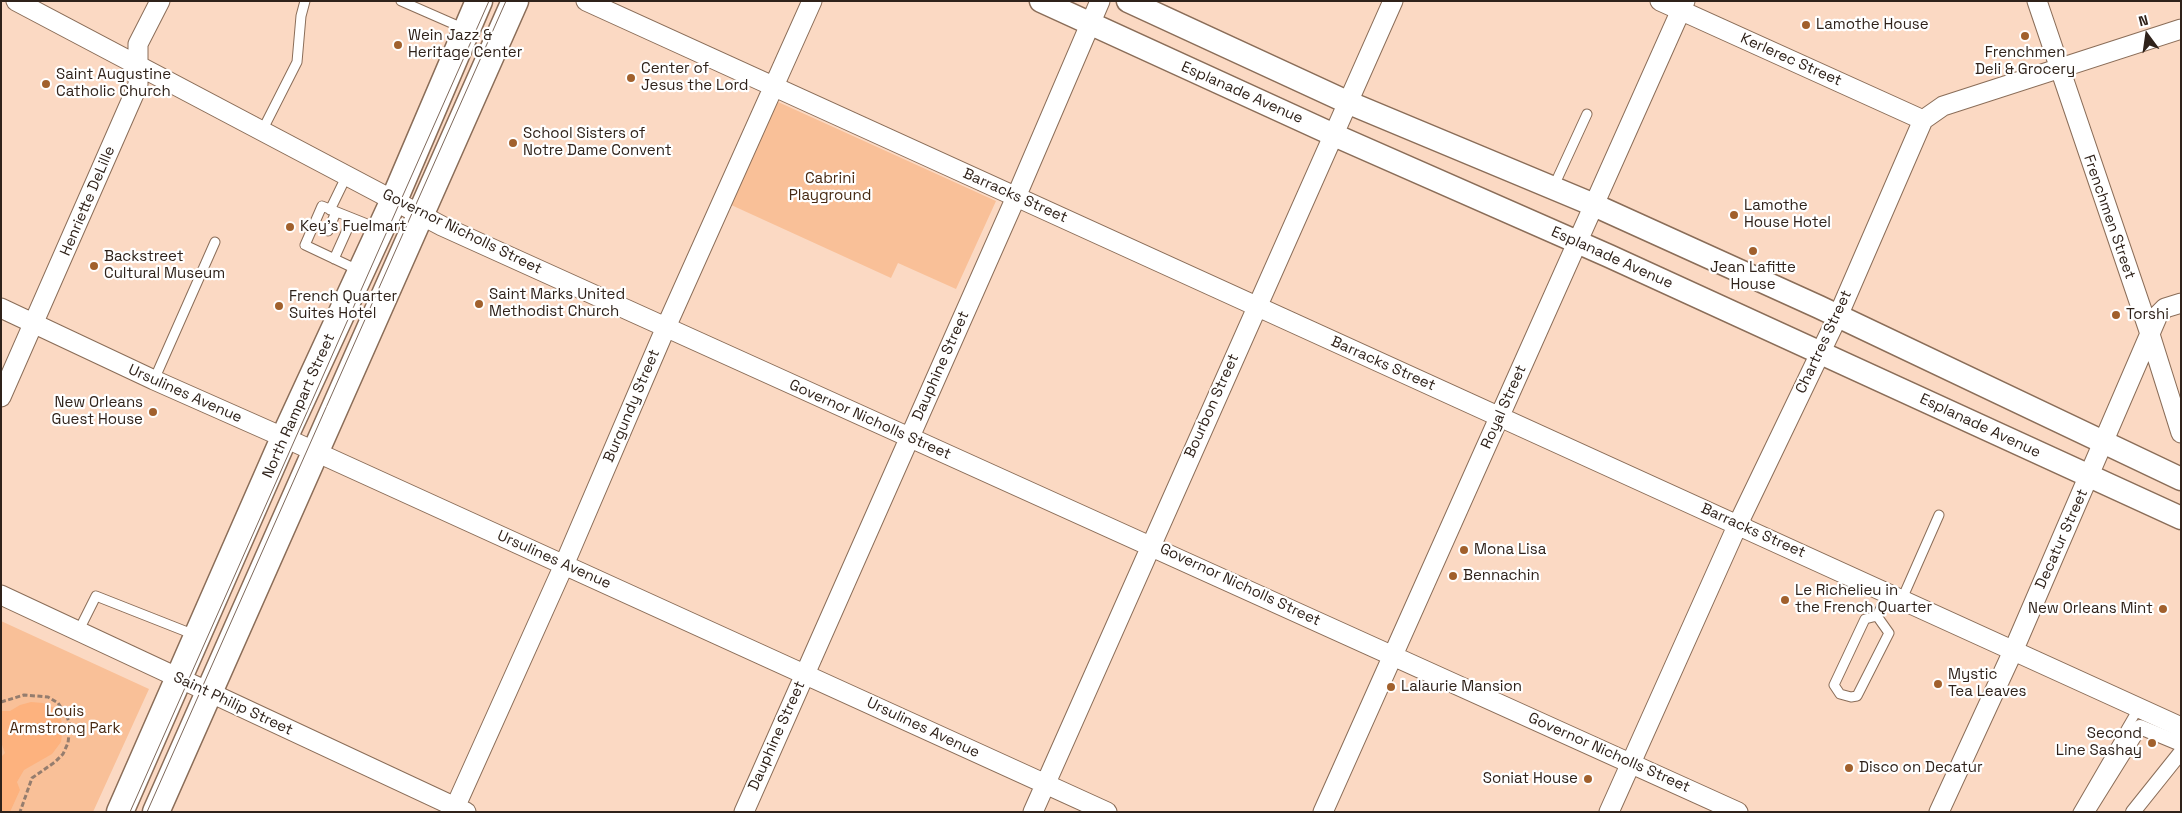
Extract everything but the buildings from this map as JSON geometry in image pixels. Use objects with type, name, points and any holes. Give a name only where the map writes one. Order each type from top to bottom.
[{"type":"main road","name":"North Rampart Street","points":[[120,812],[284,438],[394,200],[479,1]]},
{"type":"main road","points":[[156,812],[515,1]]},
{"type":"street","name":"Governor Nicholls Street","points":[[16,1],[420,215],[1738,812]]},
{"type":"street","name":"Henriette DeLille","points":[[1,397],[138,85],[138,44],[160,1]]},
{"type":"street","name":"Barracks Street","points":[[586,1],[1256,307],[2014,649],[2181,727]]},
{"type":"street","name":"Burgundy Street","points":[[458,810],[666,327],[812,1]]},
{"type":"street","name":"Esplanade Avenue","points":[[1041,1],[1334,135],[1819,352],[2181,518]]},
{"type":"street","name":"Dauphine Street","points":[[746,811],[804,674],[1016,197],[1100,1]]},
{"type":"street","points":[[1128,1],[1347,102],[1594,205],[1838,316],[2181,479]]},
{"type":"street","name":"Bourbon Street","points":[[1033,812],[1392,1]]},
{"type":"street","name":"Kerlerec Street","points":[[1660,1],[1683,6],[1923,120]]},
{"type":"street","name":"Frenchmen Street","points":[[2037,1],[2150,335],[2181,433]]},
{"type":"street","name":"Royal Street","points":[[1323,812],[1683,6]]},
{"type":"street","points":[[1923,120],[1943,106],[2181,29]]},
{"type":"street","name":"Chartres Street","points":[[1609,812],[1738,524],[1819,352],[1838,316],[1923,120]]},
{"type":"street","name":"Decatur Street","points":[[1939,812],[2014,649],[2158,315],[2165,308],[2181,304]]},
{"type":"street","name":"Ursulines Avenue","points":[[1,308],[154,380],[1107,812]]},
{"type":"street","name":"Saint Philip Street","points":[[1,595],[458,810]]},
{"type":"street","points":[[2087,812],[2140,727],[2181,744]]},
{"type":"street","points":[[2133,812],[2181,752]]},
{"type":"lane","points":[[262,131],[296,62],[301,16],[305,1]]},
{"type":"lane","points":[[401,1],[467,30]]},
{"type":"lane","points":[[1553,188],[1587,114]]},
{"type":"lane","points":[[328,231],[333,211],[347,175]]},
{"type":"lane","points":[[361,272],[334,259],[320,247],[305,245],[322,206],[380,230]]},
{"type":"lane","points":[[334,259],[352,218]]},
{"type":"lane","points":[[154,380],[215,242]]},
{"type":"lane","points":[[1877,616],[1889,633],[1857,696],[1850,697],[1840,694],[1834,684],[1865,619],[1877,616],[1895,596],[1939,516]]},
{"type":"lane","points":[[78,632],[96,596],[197,636]]},
{"type":"lane","points":[[2078,812],[2140,708]]},
{"type":"path","points":[[1,702],[24,695],[48,697],[58,702],[67,716],[70,726],[68,744],[63,754],[32,778],[20,812]]},
{"type":"green space","name":"Cabrini Playground","points":[[776,101],[996,201],[956,289],[898,263],[891,278],[729,204]]},
{"type":"green space","name":"Louis Armstrong Park","points":[[1,621],[149,689],[93,812],[1,812]]},
{"type":"shaded area","points":[[31,702],[43,703],[54,708],[61,719],[63,727],[61,742],[52,754],[24,770],[17,782],[20,790],[10,812],[1,812],[1,757],[5,753],[1,742],[1,711],[10,711],[20,705]]},
{"type":"tram line","points":[[130,812],[489,1]]},
{"type":"tram line","points":[[147,812],[506,1]]},
{"type":"place","name":"Lamothe House","points":[[1806,25]]},
{"type":"place","name":"Frenchmen Deli & Grocery","points":[[2025,36]]},
{"type":"place","name":"Wein Jazz & Heritage Center","points":[[398,45]]},
{"type":"place","name":"Center of Jesus the Lord","points":[[631,78]]},
{"type":"place","name":"Saint Augustine Catholic Church","points":[[46,84]]},
{"type":"place","name":"School Sisters of Notre Dame Convent","points":[[513,143]]},
{"type":"place","name":"Lamothe House Hotel","points":[[1734,215]]},
{"type":"place","name":"Key's Fuelmart","points":[[290,227]]},
{"type":"place","name":"Jean Lafitte House","points":[[1753,251]]},
{"type":"place","name":"Backstreet Cultural Museum","points":[[94,266]]},
{"type":"place","name":"Saint Marks United Methodist Church","points":[[479,304]]},
{"type":"place","name":"French Quarter Suites Hotel","points":[[279,306]]},
{"type":"place","name":"Torshi","points":[[2116,315]]},
{"type":"place","name":"New Orleans Guest House","points":[[153,412]]},
{"type":"place","name":"Mona Lisa","points":[[1464,550]]},
{"type":"place","name":"Bennachin","points":[[1453,576]]},
{"type":"place","name":"Le Richelieu in the French Quarter","points":[[1785,600]]},
{"type":"place","name":"New Orleans Mint","points":[[2163,609]]},
{"type":"place","name":"Mystic Tea Leaves","points":[[1938,684]]},
{"type":"place","name":"Lalaurie Mansion","points":[[1391,687]]},
{"type":"place","name":"Second Line Sashay","points":[[2152,743]]},
{"type":"place","name":"Disco on Decatur","points":[[1849,768]]},
{"type":"place","name":"Soniat House","points":[[1588,779]]}]
